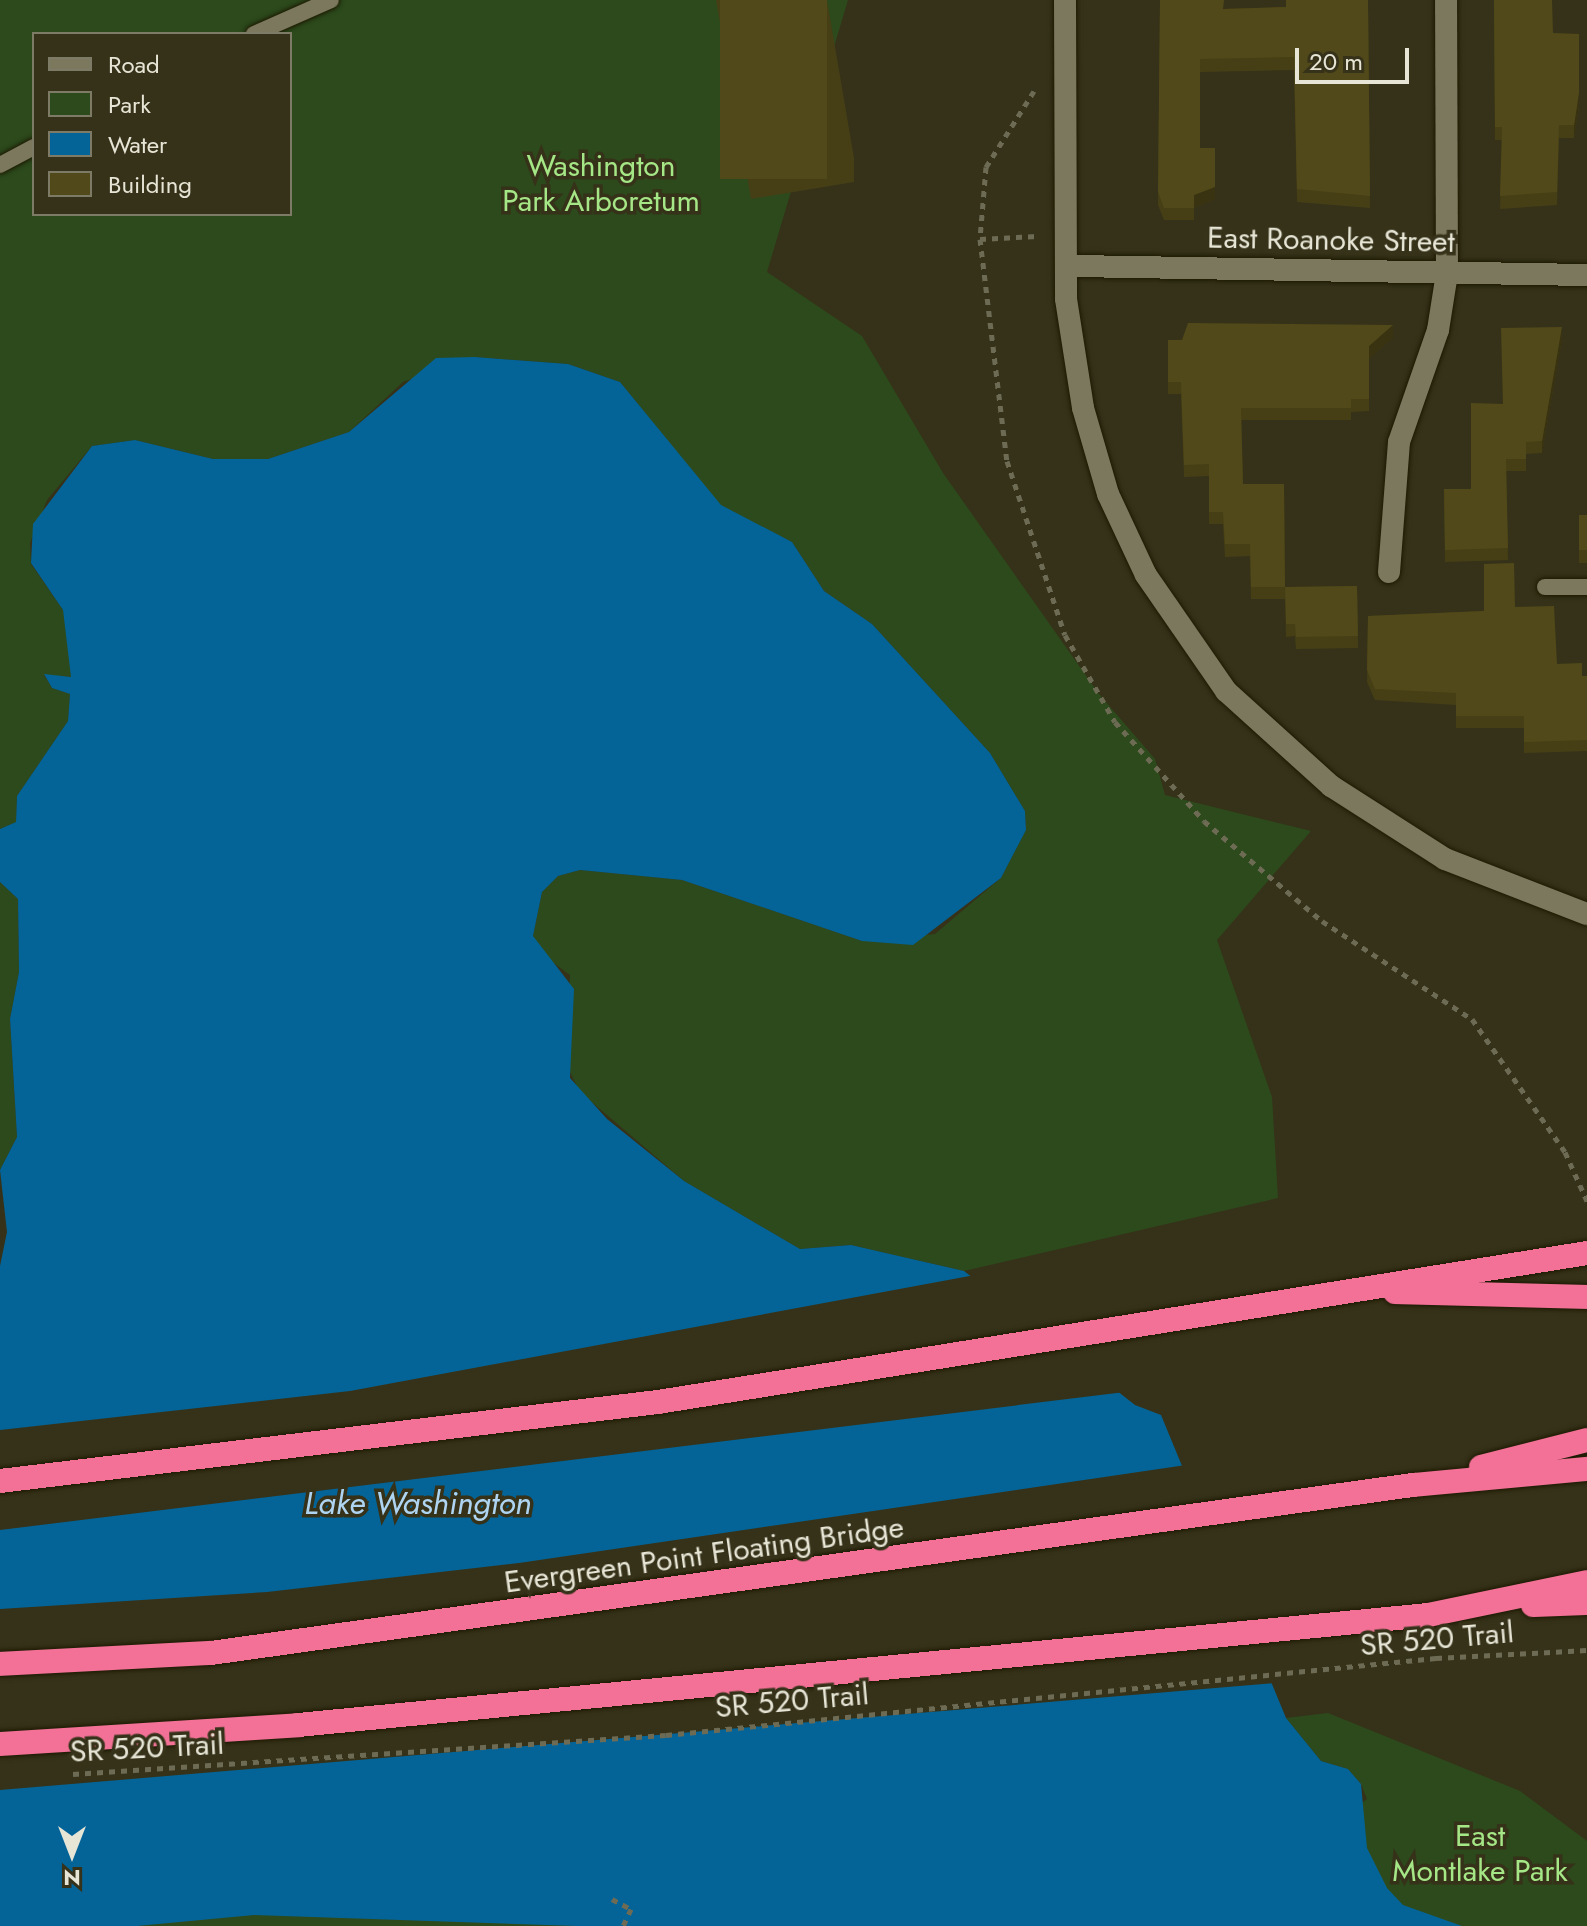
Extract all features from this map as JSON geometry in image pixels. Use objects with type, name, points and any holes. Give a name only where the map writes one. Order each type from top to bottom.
[{"type":"highway","points":[[0,1481],[658,1402],[1329,1291],[1587,1253]]},
{"type":"highway","points":[[1329,1291],[1587,1297]]},
{"type":"highway","points":[[1413,1485],[1587,1440]]},
{"type":"highway","points":[[1413,1485],[1587,1469]]},
{"type":"highway","name":"Evergreen Point Floating Bridge","points":[[0,1664],[226,1651],[1413,1485]]},
{"type":"highway","points":[[0,1744],[298,1725],[1428,1615],[1587,1582]]},
{"type":"highway","points":[[1467,1608],[1587,1603]]},
{"type":"main road","points":[[1065,0],[1069,319],[1083,408],[1108,494],[1146,575],[1226,691],[1331,786],[1445,859],[1587,914]]},
{"type":"main road","points":[[1389,572],[1399,442],[1438,330],[1447,273],[1446,0]]},
{"type":"main road","points":[[1068,189],[1075,266],[1069,319]]},
{"type":"main road","name":"East Roanoke Street","points":[[1075,266],[1587,275]]},
{"type":"lane","points":[[259,32],[331,0]]},
{"type":"lane","points":[[0,165],[32,148]]},
{"type":"lane","points":[[1545,587],[1587,587]]},
{"type":"path","points":[[1026,101],[986,167],[980,239],[1007,461],[1021,515],[1065,635],[1115,722],[1204,821],[1322,921],[1472,1019],[1565,1152],[1587,1201]]},
{"type":"path","points":[[980,239],[1051,236]]},
{"type":"path","name":"SR 520 Trail","points":[[60,1775],[666,1735],[1436,1658],[1587,1650]]},
{"type":"path","points":[[612,1899],[631,1909],[623,1926]]},
{"type":"green space","name":"Washington Park Arboretum","points":[[0,0],[848,0],[767,272],[862,336],[943,473],[1099,694],[1155,759],[1165,795],[1311,831],[1217,940],[1272,1097],[1278,1198],[964,1271],[851,1245],[800,1249],[684,1181],[579,1091],[566,1063],[570,975],[540,953],[533,936],[542,892],[558,876],[580,870],[682,880],[862,941],[935,934],[1001,878],[1026,830],[1025,811],[990,753],[872,624],[824,591],[792,542],[721,506],[620,382],[568,364],[475,357],[403,382],[349,432],[268,459],[213,459],[135,440],[92,446],[47,500],[30,543],[31,564],[63,610],[71,641],[71,677],[44,675],[52,688],[70,694],[68,721],[17,796],[16,822],[0,829]]},
{"type":"green space","points":[[0,882],[18,899],[19,972],[10,1019],[17,1137],[0,1170]]},
{"type":"green space","name":"East Montlake Park","points":[[1328,1713],[1520,1791],[1587,1841],[1587,1926],[1378,1926],[1328,1829],[1367,1799],[1361,1784],[1348,1769],[1321,1761],[1286,1718]]},
{"type":"green space","points":[[196,1897],[792,1926],[60,1926]]},
{"type":"water","name":"Lake Washington","points":[[475,357],[568,364],[620,382],[721,505],[792,542],[824,591],[872,624],[990,753],[1025,811],[1026,830],[1001,878],[913,945],[862,941],[682,880],[580,870],[558,876],[542,892],[533,936],[574,989],[570,1078],[607,1119],[684,1181],[800,1249],[851,1245],[964,1271],[1135,1405],[1161,1415],[1286,1718],[1321,1761],[1348,1769],[1361,1784],[1367,1848],[1387,1888],[1403,1905],[1462,1926],[577,1926],[254,1915],[137,1926],[0,1926],[0,1266],[7,1232],[0,1170],[17,1137],[10,1019],[19,972],[18,899],[0,882],[0,829],[16,822],[17,796],[68,721],[70,694],[52,688],[44,674],[71,677],[63,610],[31,563],[33,524],[92,446],[135,440],[213,459],[268,459],[349,432],[436,358]]},
{"type":"pier","points":[[975,1275],[1125,1392],[0,1530],[0,1430],[350,1391]]},
{"type":"pier","points":[[1186,1465],[1276,1683],[0,1790],[0,1609],[267,1592],[519,1563]]},
{"type":"building","points":[[720,0],[827,0],[827,179],[720,179]]},
{"type":"building","points":[[1160,0],[1224,0],[1223,9],[1286,7],[1286,0],[1368,0],[1370,196],[1297,189],[1294,57],[1200,59],[1200,148],[1215,148],[1215,187],[1194,195],[1194,208],[1164,208],[1158,192]]},
{"type":"building","points":[[1494,0],[1552,0],[1553,33],[1579,34],[1579,93],[1574,125],[1559,125],[1557,192],[1500,196],[1502,127],[1495,127]]},
{"type":"building","points":[[1188,323],[1393,325],[1369,346],[1369,399],[1351,399],[1351,408],[1241,408],[1243,484],[1284,484],[1285,587],[1251,587],[1250,544],[1225,544],[1223,512],[1209,512],[1209,464],[1184,465],[1181,382],[1168,382],[1168,340],[1182,340]]},
{"type":"building","points":[[1562,327],[1542,441],[1526,442],[1526,459],[1506,459],[1508,548],[1445,550],[1444,489],[1471,489],[1471,403],[1503,404],[1501,328]]},
{"type":"building","points":[[1579,515],[1587,515],[1587,550],[1579,550]]},
{"type":"building","points":[[1514,563],[1515,607],[1554,606],[1557,664],[1582,663],[1582,676],[1587,676],[1587,740],[1524,742],[1524,716],[1456,716],[1456,693],[1375,689],[1367,670],[1368,616],[1484,611],[1484,564]]},
{"type":"building","points":[[1357,586],[1358,636],[1296,637],[1295,624],[1286,624],[1285,587]]}]
